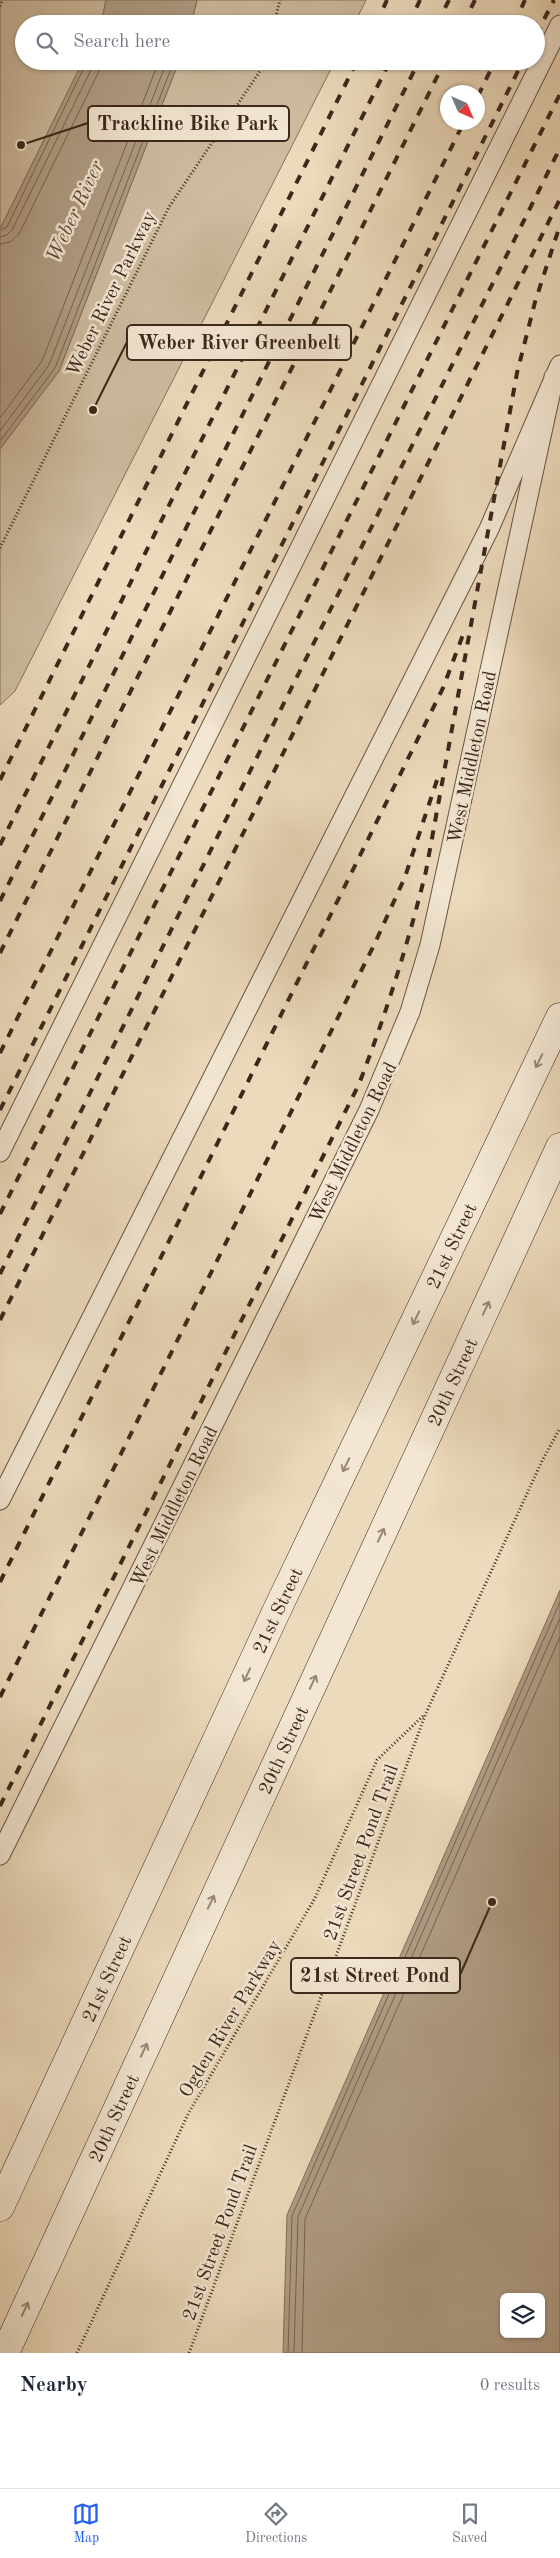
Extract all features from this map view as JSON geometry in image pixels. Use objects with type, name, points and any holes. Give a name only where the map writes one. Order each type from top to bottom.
[{"type":"main road","name":"21st Street","points":[[0,2207],[276,1612],[560,1017]]},
{"type":"main road","name":"20th Street","points":[[5,2353],[560,1147]]},
{"type":"lane","points":[[545,55],[560,25]]},
{"type":"lane","points":[[0,1152],[538,70]]},
{"type":"lane","name":"West Middleton Road","points":[[0,1500],[489,529],[557,371]]},
{"type":"lane","name":"West Middleton Road","points":[[0,1855],[369,1110],[410,1012],[430,945],[557,371]]},
{"type":"path","points":[[0,6],[3,0]]},
{"type":"path","points":[[276,15],[280,0]]},
{"type":"path","name":"Weber River Parkway","points":[[0,548],[169,207],[261,70]]},
{"type":"path","name":"21st Street Pond Trail","points":[[189,2353],[426,1713],[542,1461],[560,1428]]},
{"type":"path","name":"Ogden River Parkway","points":[[77,2353],[188,2114],[315,1898],[377,1760],[426,1713]]},
{"type":"shaded area","points":[[0,0],[106,0],[103,15],[15,15],[15,70],[79,70],[0,229]]},
{"type":"shaded area","points":[[197,0],[366,0],[358,15],[193,15]]},
{"type":"shaded area","points":[[176,70],[330,70],[15,691],[0,705],[0,449],[59,371]]},
{"type":"water","points":[[106,0],[197,0],[193,15],[103,15]]},
{"type":"water","name":"Weber River","points":[[79,70],[176,70],[59,371],[0,449],[0,229]]},
{"type":"water","points":[[560,1590],[560,2353],[283,2353],[287,2215]]},
{"type":"railway","points":[[380,15],[387,0]]},
{"type":"railway","points":[[413,15],[420,0]]},
{"type":"railway","points":[[442,15],[449,0]]},
{"type":"railway","points":[[468,15],[475,0]]},
{"type":"railway","points":[[518,15],[525,0]]},
{"type":"railway","points":[[545,18],[554,0]]},
{"type":"railway","points":[[0,780],[353,70]]},
{"type":"railway","points":[[0,845],[386,70]]},
{"type":"railway","points":[[0,901],[415,70]]},
{"type":"railway","points":[[0,953],[441,70]]},
{"type":"railway","points":[[483,85],[491,70]]},
{"type":"railway","points":[[0,1110],[519,70]]},
{"type":"railway","points":[[0,1214],[560,94]]},
{"type":"railway","points":[[0,1053],[460,130]]},
{"type":"railway","points":[[0,1274],[560,148]]},
{"type":"railway","points":[[0,1320],[560,199]]},
{"type":"railway","points":[[0,1806],[359,1084],[378,1031],[404,952],[426,871],[517,373],[535,302],[560,225]]},
{"type":"railway","points":[[0,1582],[443,688],[464,632]]},
{"type":"railway","points":[[0,1697],[375,943],[405,877],[437,780]]},
{"type":"place","name":"Trackline Bike Park","points":[[21,145]]},
{"type":"place","name":"Weber River Greenbelt","points":[[93,410]]},
{"type":"place","name":"21st Street Pond","points":[[492,1902]]}]
